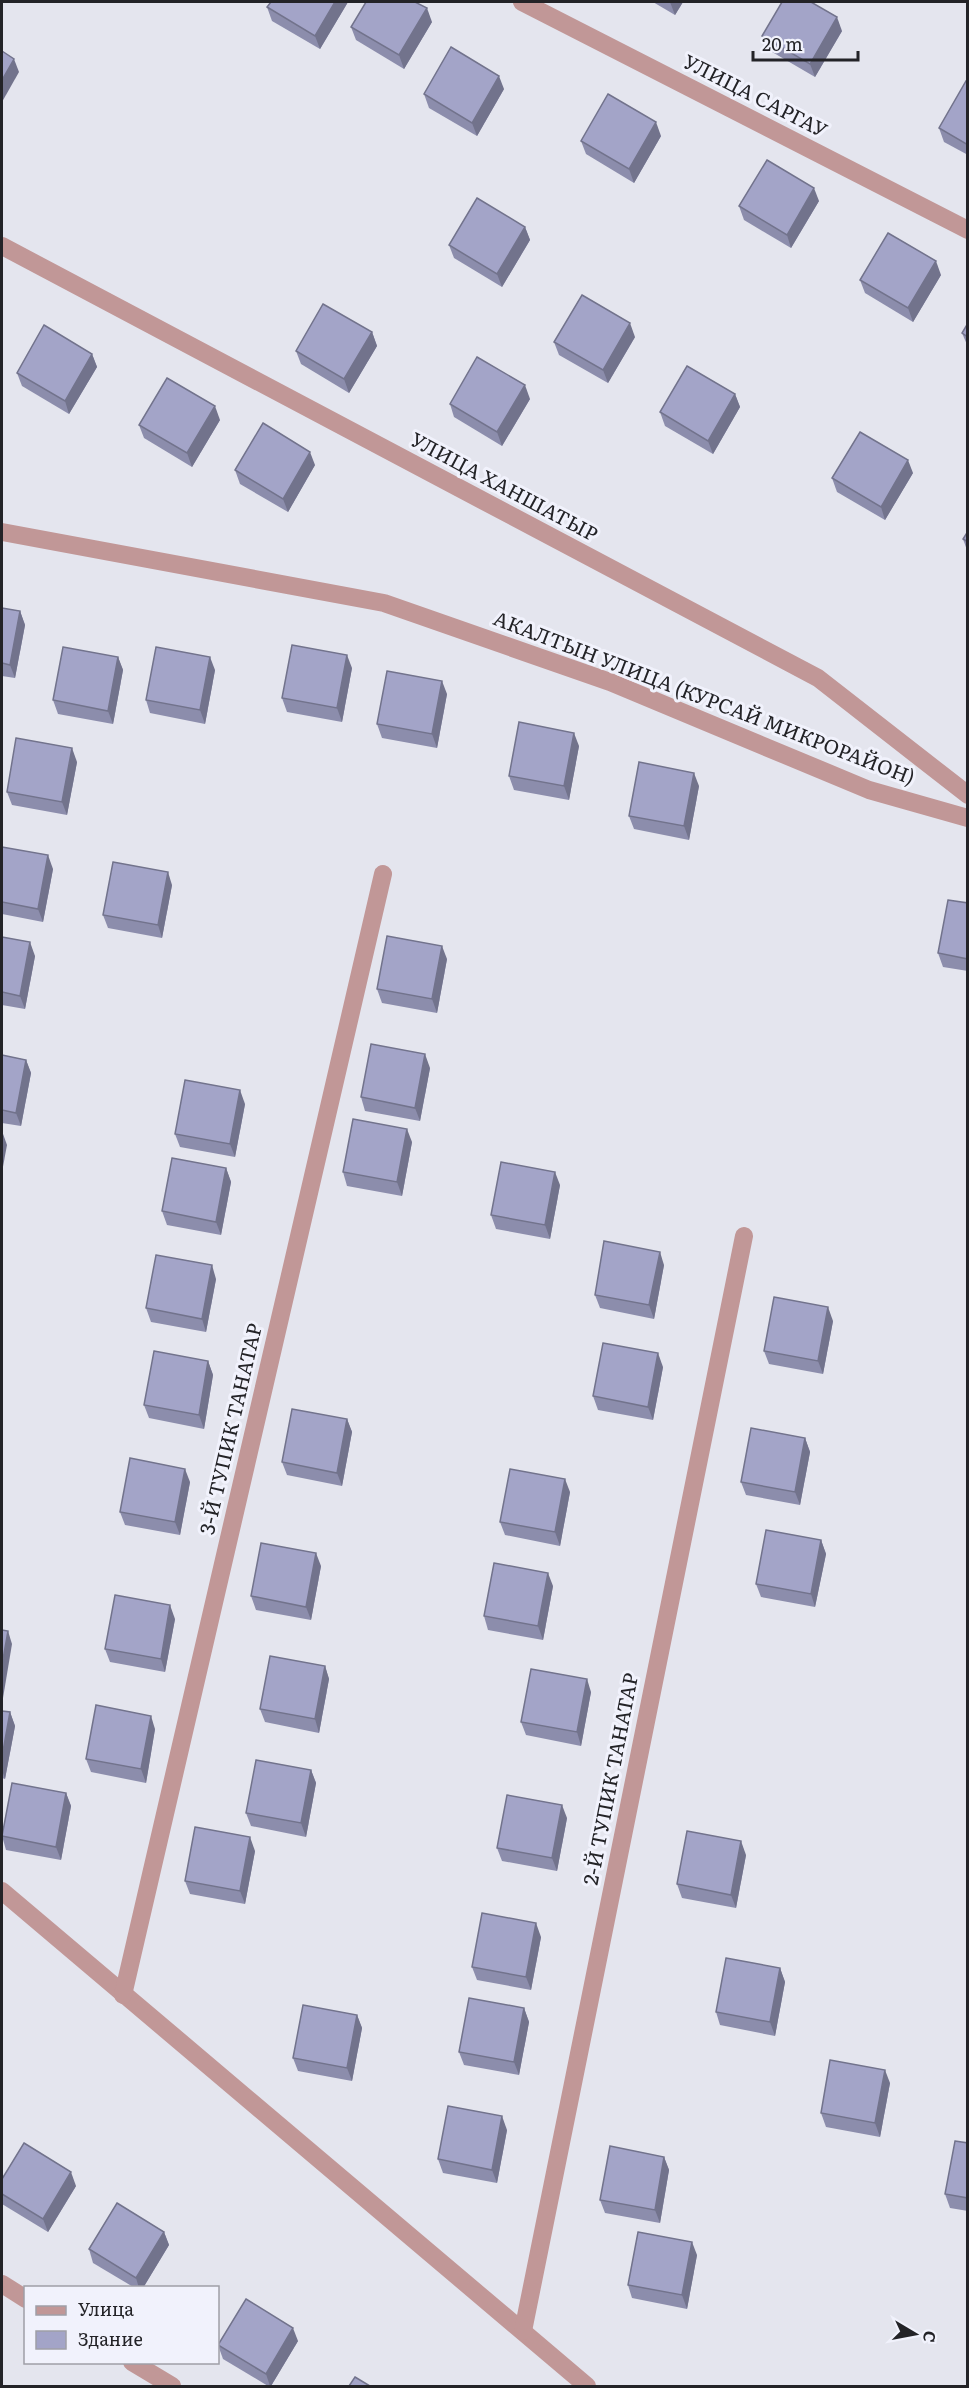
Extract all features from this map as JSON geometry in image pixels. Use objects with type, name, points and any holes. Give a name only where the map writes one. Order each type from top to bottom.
[{"type":"street","name":"УЛИЦА САРГАУ","points":[[522,2],[968,230]]},
{"type":"street","name":"УЛИЦА ХАНШАТЫР","points":[[2,246],[818,678],[968,795]]},
{"type":"street","name":"АКАЛТЫН УЛИЦА (КУРСАЙ МИКРОРАЙОН)","points":[[2,532],[384,603],[610,682],[869,790],[968,818]]},
{"type":"street","name":"3-Й ТУПИК ТАНАТАР","points":[[123,1995],[383,874]]},
{"type":"street","name":"2-Й ТУПИК ТАНАТАР","points":[[523,2331],[744,1236]]},
{"type":"street","points":[[2,1891],[587,2386]]},
{"type":"street","points":[[2,2284],[24,2298]]},
{"type":"street","points":[[135,2364],[172,2386]]},
{"type":"building","points":[[271,2],[335,2],[315,36],[267,7]]},
{"type":"building","points":[[366,2],[415,2],[427,8],[399,55],[351,27]]},
{"type":"building","points":[[782,2],[811,2],[837,17],[810,64],[762,36]]},
{"type":"building","points":[[451,47],[499,76],[472,123],[424,94]]},
{"type":"building","points":[[2,51],[14,59],[2,80]]},
{"type":"building","points":[[966,81],[968,82],[968,145],[939,128]]},
{"type":"building","points":[[608,94],[656,122],[629,169],[581,141]]},
{"type":"building","points":[[767,160],[814,188],[787,235],[739,206]]},
{"type":"building","points":[[477,198],[525,227],[497,274],[449,245]]},
{"type":"building","points":[[888,233],[936,261],[908,308],[860,280]]},
{"type":"building","points":[[582,295],[630,323],[603,370],[554,342]]},
{"type":"building","points":[[323,304],[372,332],[344,379],[296,351]]},
{"type":"building","points":[[968,323],[968,337],[962,333]]},
{"type":"building","points":[[44,325],[92,354],[65,401],[17,373]]},
{"type":"building","points":[[477,357],[525,385],[497,432],[450,404]]},
{"type":"building","points":[[687,366],[735,394],[708,441],[660,412]]},
{"type":"building","points":[[167,378],[215,406],[187,453],[139,425]]},
{"type":"building","points":[[263,423],[310,452],[283,499],[235,470]]},
{"type":"building","points":[[860,432],[908,460],[881,507],[832,478]]},
{"type":"building","points":[[968,531],[968,542],[963,539]]},
{"type":"building","points":[[2,608],[20,611],[10,665],[2,663]]},
{"type":"building","points":[[292,645],[347,655],[337,708],[282,698]]},
{"type":"building","points":[[63,647],[118,657],[108,711],[53,700]]},
{"type":"building","points":[[156,647],[210,657],[200,710],[146,700]]},
{"type":"building","points":[[387,671],[442,681],[432,734],[377,724]]},
{"type":"building","points":[[519,722],[574,733],[564,786],[509,776]]},
{"type":"building","points":[[16,738],[72,748],[62,802],[7,792]]},
{"type":"building","points":[[639,762],[694,773],[684,826],[629,816]]},
{"type":"building","points":[[2,847],[48,855],[38,909],[2,902]]},
{"type":"building","points":[[113,862],[168,872],[158,925],[103,915]]},
{"type":"building","points":[[948,900],[968,903],[968,959],[938,953]]},
{"type":"building","points":[[387,936],[442,946],[432,999],[377,989]]},
{"type":"building","points":[[2,937],[30,942],[20,996],[2,992]]},
{"type":"building","points":[[371,1044],[425,1054],[415,1108],[361,1097]]},
{"type":"building","points":[[2,1055],[26,1060],[16,1113],[2,1110]]},
{"type":"building","points":[[185,1080],[240,1090],[230,1144],[175,1134]]},
{"type":"building","points":[[353,1119],[407,1129],[397,1182],[343,1172]]},
{"type":"building","points":[[172,1158],[226,1168],[216,1222],[162,1211]]},
{"type":"building","points":[[501,1162],[555,1172],[545,1225],[491,1215]]},
{"type":"building","points":[[604,1241],[660,1252],[649,1305],[595,1295]]},
{"type":"building","points":[[156,1255],[212,1265],[202,1319],[146,1308]]},
{"type":"building","points":[[774,1297],[828,1307],[818,1361],[764,1351]]},
{"type":"building","points":[[603,1343],[658,1353],[648,1407],[593,1396]]},
{"type":"building","points":[[154,1351],[208,1361],[199,1415],[144,1405]]},
{"type":"building","points":[[292,1409],[347,1419],[337,1473],[282,1462]]},
{"type":"building","points":[[751,1428],[805,1438],[795,1492],[741,1482]]},
{"type":"building","points":[[130,1458],[185,1469],[175,1522],[120,1512]]},
{"type":"building","points":[[510,1469],[565,1479],[555,1532],[500,1522]]},
{"type":"building","points":[[766,1530],[821,1540],[811,1594],[756,1584]]},
{"type":"building","points":[[261,1543],[316,1553],[306,1607],[251,1596]]},
{"type":"building","points":[[494,1563],[548,1573],[538,1626],[484,1616]]},
{"type":"building","points":[[115,1595],[170,1605],[161,1659],[105,1649]]},
{"type":"building","points":[[2,1630],[8,1631],[2,1665]]},
{"type":"building","points":[[270,1656],[325,1666],[315,1719],[260,1709]]},
{"type":"building","points":[[531,1669],[587,1679],[577,1732],[521,1722]]},
{"type":"building","points":[[96,1705],[151,1716],[141,1769],[86,1759]]},
{"type":"building","points":[[2,1711],[10,1712],[2,1757]]},
{"type":"building","points":[[256,1760],[311,1770],[301,1823],[246,1813]]},
{"type":"building","points":[[12,1783],[66,1793],[56,1847],[2,1836]]},
{"type":"building","points":[[507,1795],[562,1805],[552,1858],[497,1848]]},
{"type":"building","points":[[195,1827],[250,1837],[240,1891],[185,1881]]},
{"type":"building","points":[[687,1831],[741,1841],[731,1895],[677,1884]]},
{"type":"building","points":[[482,1913],[536,1923],[526,1977],[472,1967]]},
{"type":"building","points":[[726,1958],[780,1968],[770,2022],[716,2012]]},
{"type":"building","points":[[469,1998],[524,2008],[514,2062],[459,2052]]},
{"type":"building","points":[[303,2005],[357,2015],[347,2068],[293,2058]]},
{"type":"building","points":[[830,2060],[885,2070],[875,2123],[821,2113]]},
{"type":"building","points":[[448,2106],[502,2116],[492,2170],[438,2159]]},
{"type":"building","points":[[955,2141],[968,2143],[968,2198],[945,2194]]},
{"type":"building","points":[[24,2143],[71,2172],[43,2219],[2,2194],[2,2179]]},
{"type":"building","points":[[610,2146],[664,2157],[655,2210],[600,2200]]},
{"type":"building","points":[[117,2203],[164,2232],[136,2278],[89,2249]]},
{"type":"building","points":[[638,2232],[692,2242],[682,2295],[628,2285]]},
{"type":"building","points":[[246,2299],[293,2328],[266,2374],[219,2346]]},
{"type":"building","points":[[355,2377],[370,2386],[349,2386]]}]
